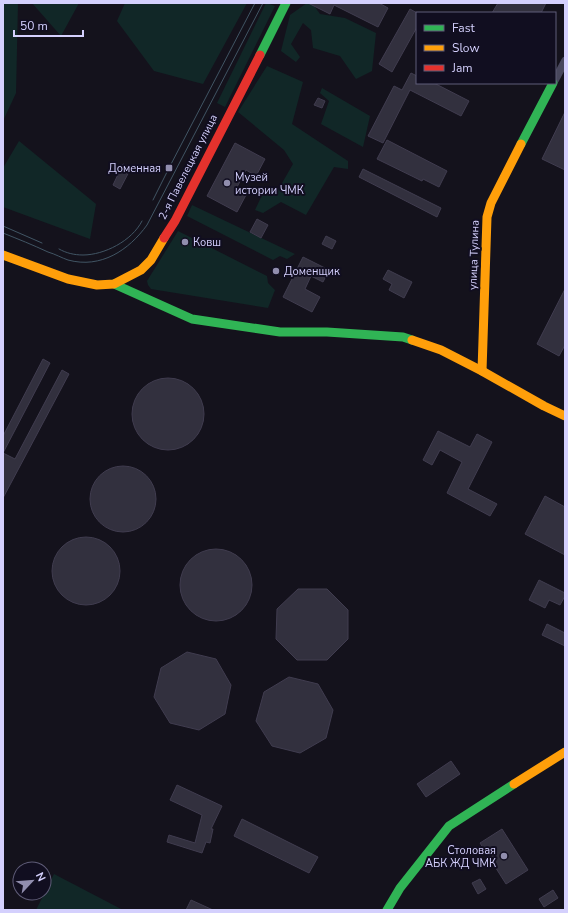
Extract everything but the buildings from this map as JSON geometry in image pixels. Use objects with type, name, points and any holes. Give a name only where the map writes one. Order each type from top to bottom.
[{"type":"street","name":"2-я Павелецкая улица","points":[[3,255],[68,279],[97,285],[114,284],[141,270],[151,260],[175,221],[286,3]]},
{"type":"street","points":[[556,78],[565,61]]},
{"type":"street","name":"улица Тулина","points":[[482,371],[487,217],[491,203],[553,84]]},
{"type":"street","points":[[114,284],[192,319],[280,332],[327,332],[403,337],[441,350],[565,416]]},
{"type":"street","points":[[387,910],[400,888],[449,826],[565,752]]},
{"type":"green space","points":[[3,3],[18,3],[16,93],[3,121]]},
{"type":"green space","points":[[32,3],[79,3],[61,36]]},
{"type":"green space","points":[[125,3],[247,3],[203,84],[154,71],[117,21]]},
{"type":"green space","points":[[266,3],[275,6],[225,107],[217,103]]},
{"type":"green space","points":[[307,3],[312,3],[320,14],[345,18],[376,33],[372,71],[356,79],[340,56],[313,48],[311,30],[303,23],[291,44],[300,57],[296,62],[281,51],[290,15]]},
{"type":"green space","points":[[267,66],[303,82],[292,124],[348,161],[348,169],[334,167],[306,215],[281,202],[263,213],[255,210],[264,191],[278,190],[293,164],[284,150],[238,112]]},
{"type":"green space","points":[[322,88],[370,116],[363,147],[321,124],[329,101],[320,93]]},
{"type":"green space","points":[[19,141],[96,204],[90,239],[3,207],[3,168]]},
{"type":"green space","points":[[192,205],[295,254],[287,259],[280,256],[273,260],[187,216]]},
{"type":"green space","points":[[178,231],[267,276],[268,283],[275,290],[268,308],[151,289],[147,281]]},
{"type":"green space","points":[[54,874],[123,910],[36,910],[40,901],[52,901],[52,878]]},
{"type":"tram line","points":[[153,200],[255,3]]},
{"type":"tram line","points":[[3,233],[68,260],[80,262],[92,262],[103,259],[113,255],[132,242],[147,225],[263,3]]},
{"type":"tram line","points":[[59,249],[67,253],[80,255],[108,250],[117,246],[132,235],[142,221]]},
{"type":"tram line","points":[[3,226],[42,243]]},
{"type":"traffic: fast","points":[[260,55],[286,3]]},
{"type":"traffic: fast","points":[[521,144],[552,84]]},
{"type":"traffic: fast","points":[[114,284],[192,319],[280,332],[327,332],[403,337],[412,340]]},
{"type":"traffic: fast","points":[[387,910],[400,888],[449,826],[514,784]]},
{"type":"traffic: slow","points":[[482,371],[487,217],[491,203],[521,144]]},
{"type":"traffic: slow","points":[[3,255],[68,279],[97,285],[114,284],[141,270],[151,260],[164,238]]},
{"type":"traffic: slow","points":[[412,340],[441,350],[565,416]]},
{"type":"traffic: slow","points":[[514,784],[565,752]]},
{"type":"traffic: jam","points":[[164,238],[175,221],[260,55]]},
{"type":"place","name":"Доменная","points":[[169,168]]},
{"type":"place","name":"Музей истории ЧМК","points":[[227,183]]},
{"type":"place","name":"Ковш","points":[[185,242]]},
{"type":"place","name":"Доменщик","points":[[276,271]]},
{"type":"place","name":"Столовая АБК ЖД ЧМК","points":[[504,856]]}]
